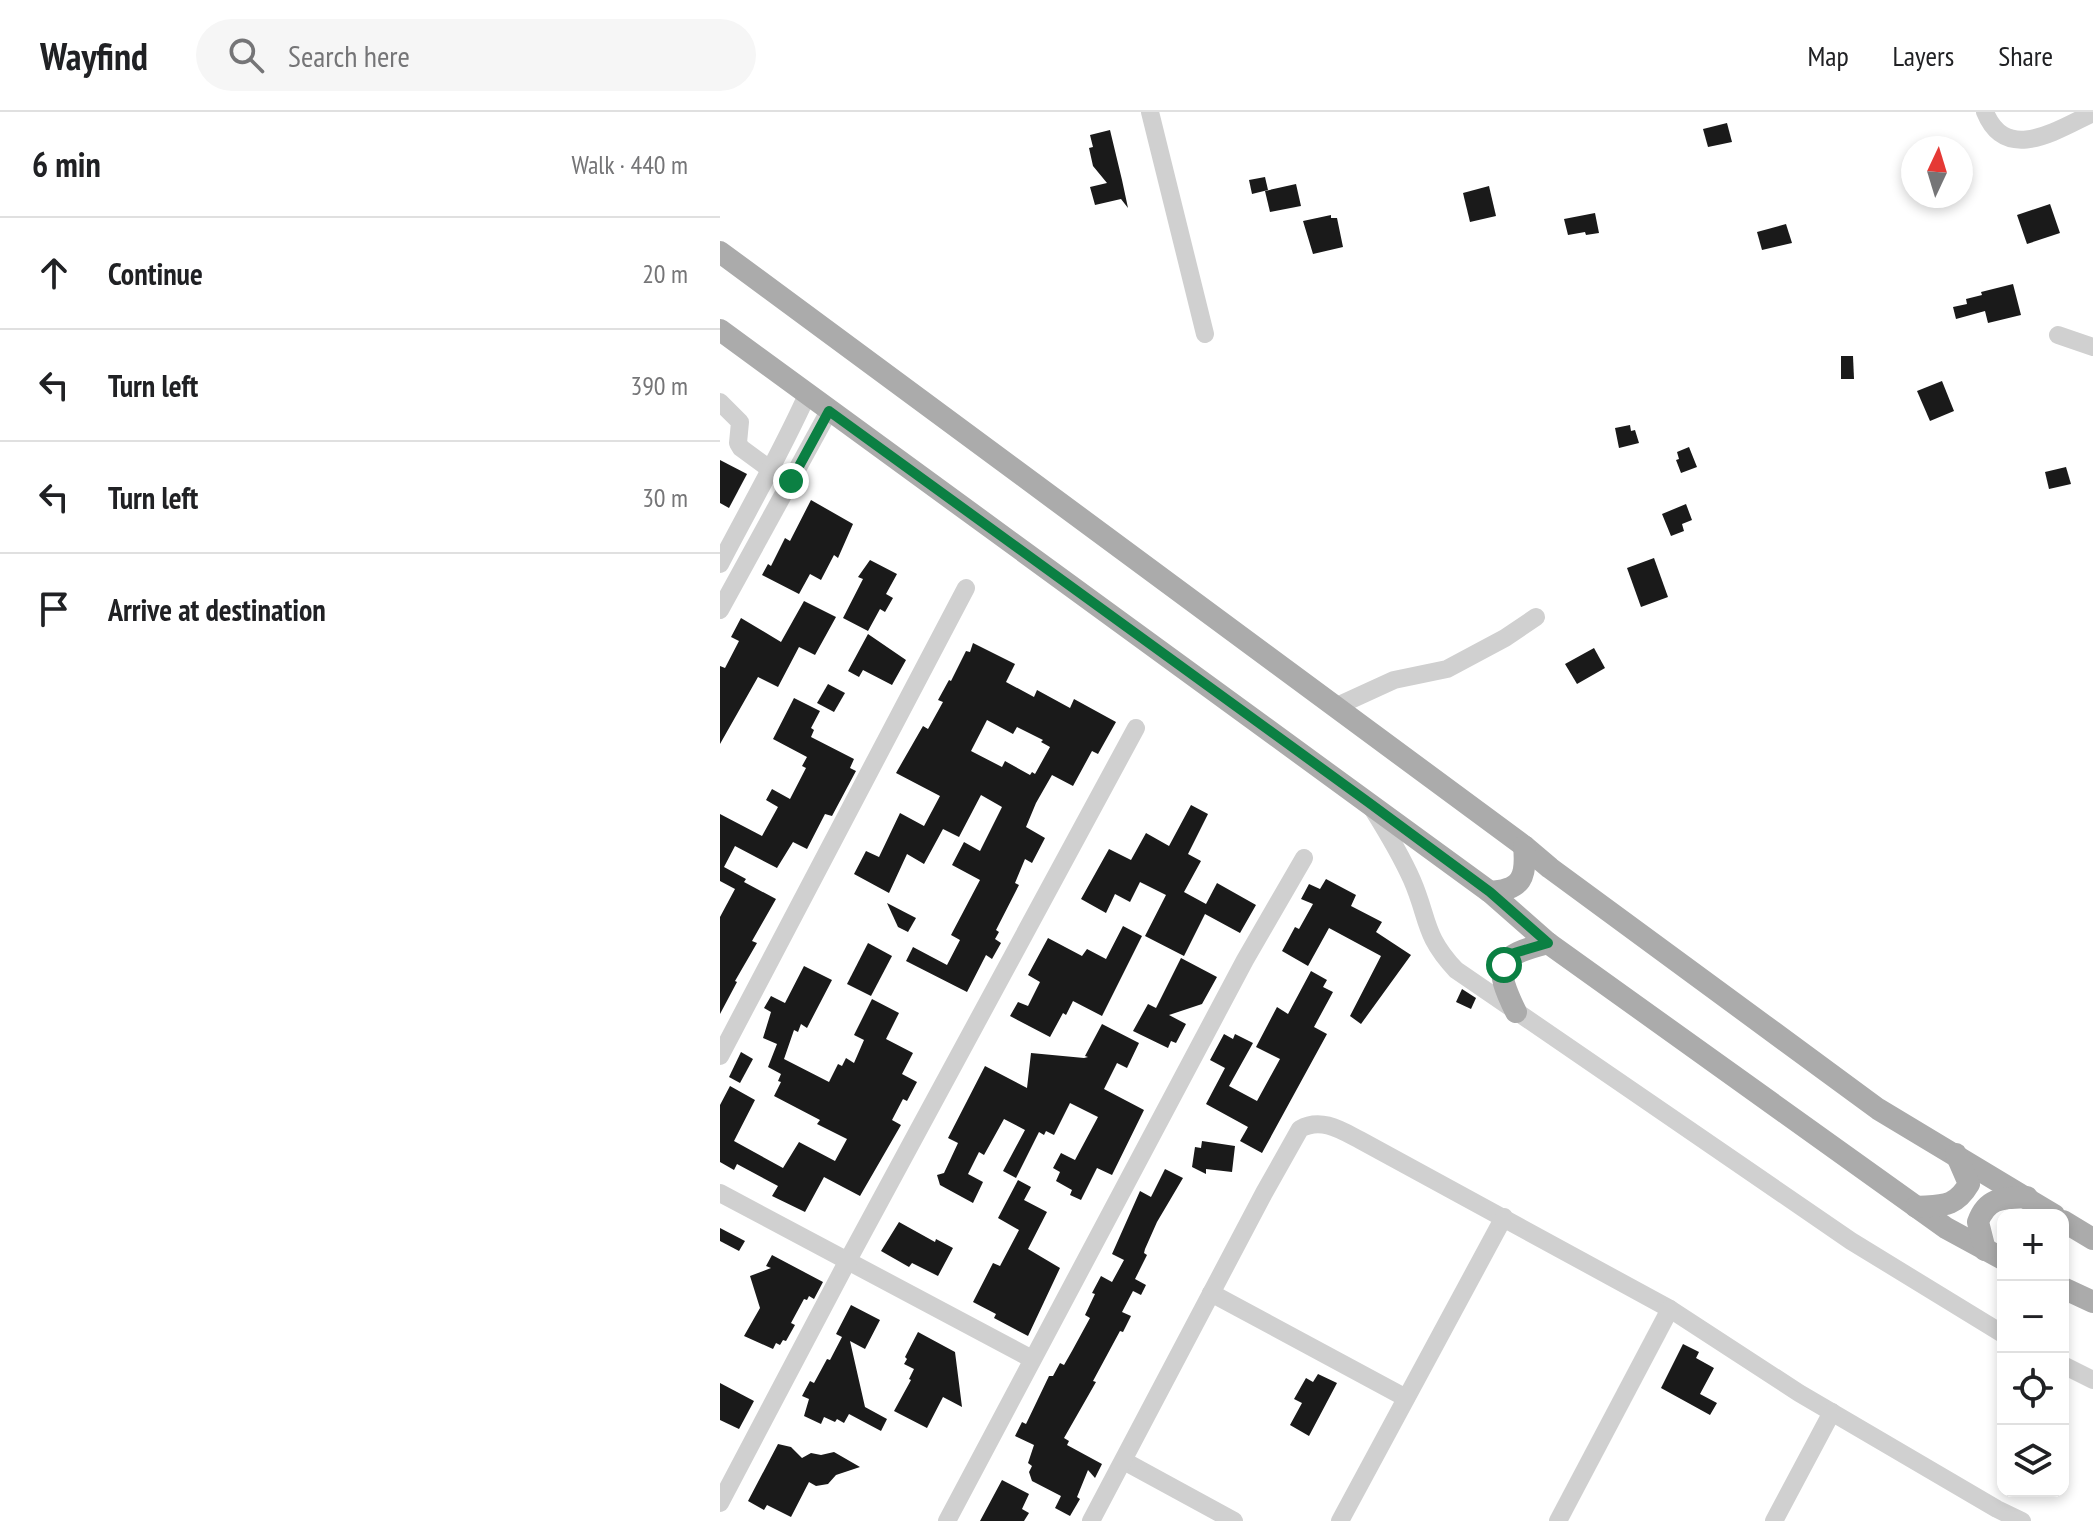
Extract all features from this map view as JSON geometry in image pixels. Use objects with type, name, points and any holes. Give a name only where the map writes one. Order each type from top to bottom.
[{"type":"main road","points":[[720,252],[1878,1109],[2045,1209]]},
{"type":"main road","points":[[720,330],[1490,892],[1548,943],[1946,1228],[1994,1254]]},
{"type":"main road","points":[[1490,892],[1507,891],[1519,884],[1524,872],[1524,846]]},
{"type":"main road","points":[[1516,1012],[1501,977],[1504,965],[1511,954],[1548,943]]},
{"type":"main road","points":[[1916,1207],[1960,1199],[1969,1184],[1956,1154]]},
{"type":"main road","points":[[1994,1254],[1978,1222],[1987,1204],[1999,1198],[2028,1197]]},
{"type":"main road","points":[[2069,1225],[2093,1239]]},
{"type":"main road","points":[[2069,1291],[2093,1302]]},
{"type":"street","points":[[1150,112],[1205,334]]},
{"type":"street","points":[[1985,112],[1998,134],[2007,140],[2021,141],[2056,130],[2093,113]]},
{"type":"street","points":[[2058,335],[2093,347]]},
{"type":"street","points":[[720,564],[807,395]]},
{"type":"street","points":[[720,402],[740,422],[738,443],[741,448],[768,470],[791,481]]},
{"type":"street","points":[[720,610],[829,411]]},
{"type":"street","points":[[792,429],[812,444]]},
{"type":"street","points":[[720,1056],[966,588]]},
{"type":"street","points":[[1335,707],[1394,680],[1447,669],[1505,638],[1536,617]]},
{"type":"street","points":[[720,1503],[1136,728]]},
{"type":"street","points":[[1368,802],[1396,846],[1438,950],[1456,970],[1851,1241],[1997,1330]]},
{"type":"street","points":[[947,1521],[1245,960],[1304,858]]},
{"type":"street","points":[[1091,1521],[1300,1129],[1323,1124],[1340,1129],[1670,1309],[1993,1515],[2022,1521]]},
{"type":"street","points":[[720,1193],[1032,1359]]},
{"type":"street","points":[[1340,1521],[1504,1217]]},
{"type":"street","points":[[1211,1293],[1406,1398]]},
{"type":"street","points":[[1558,1521],[1670,1309]]},
{"type":"street","points":[[2069,1368],[2093,1380]]},
{"type":"street","points":[[1774,1521],[1832,1412]]},
{"type":"street","points":[[1124,1461],[1234,1521]]},
{"type":"building","points":[[1727,123],[1732,142],[1708,147],[1703,129]]},
{"type":"building","points":[[1110,130],[1128,208],[1121,199],[1095,205],[1090,187],[1107,183],[1093,166],[1090,135]]},
{"type":"building","points":[[1265,177],[1268,190],[1252,194],[1249,180]]},
{"type":"building","points":[[1296,184],[1301,206],[1270,212],[1265,191]]},
{"type":"building","points":[[1489,186],[1496,216],[1470,222],[1463,193]]},
{"type":"building","points":[[2050,204],[2060,233],[2027,244],[2017,215]]},
{"type":"building","points":[[1595,213],[1599,233],[1568,235],[1564,219]]},
{"type":"building","points":[[1331,215],[1331,218],[1337,218],[1343,247],[1313,254],[1303,221]]},
{"type":"building","points":[[1786,224],[1792,243],[1762,250],[1757,232]]},
{"type":"building","points":[[2013,284],[2021,315],[1988,323],[1985,311],[1956,319],[1953,307],[1967,304],[1966,299]]},
{"type":"building","points":[[1841,356],[1853,356],[1854,379],[1841,379]]},
{"type":"building","points":[[1942,381],[1954,411],[1930,421],[1917,391]]},
{"type":"building","points":[[1630,425],[1639,443],[1619,448],[1615,428]]},
{"type":"building","points":[[1689,447],[1697,467],[1681,473],[1676,460],[1679,459],[1677,452]]},
{"type":"building","points":[[720,460],[747,474],[729,508],[720,503]]},
{"type":"building","points":[[2066,467],[2071,484],[2049,489],[2045,472]]},
{"type":"building","points":[[811,500],[853,524],[838,558],[834,555],[821,580],[810,574],[799,594],[762,575],[768,564],[771,566],[785,538],[790,541]]},
{"type":"building","points":[[1686,504],[1692,520],[1682,524],[1684,531],[1671,536],[1662,514]]},
{"type":"building","points":[[1654,558],[1668,597],[1641,607],[1627,568]]},
{"type":"building","points":[[870,560],[897,574],[886,594],[893,598],[885,612],[880,609],[868,631],[843,618],[863,579],[858,577]]},
{"type":"building","points":[[804,601],[836,617],[815,655],[799,647],[778,687],[758,677],[720,744],[720,666],[725,668],[739,641],[731,637],[741,618],[781,642]]},
{"type":"building","points":[[868,634],[906,660],[892,685],[863,670],[859,677],[848,671]]},
{"type":"building","points":[[973,643],[1015,664],[1006,682],[1034,697],[1037,690],[1070,708],[1074,699],[1116,722],[1098,754],[1092,751],[1073,786],[1052,775],[1036,803],[1026,827],[1045,838],[1032,863],[1025,859],[1015,883],[1019,885],[996,930],[999,932],[995,939],[1001,943],[992,959],[986,955],[967,992],[906,961],[913,947],[947,965],[960,940],[951,935],[980,880],[952,865],[964,842],[980,851],[1002,807],[981,795],[959,837],[943,829],[924,864],[907,854],[889,893],[854,874],[866,851],[879,857],[900,813],[924,826],[940,796],[896,773],[923,726],[928,729],[943,702],[938,700],[966,651],[970,652]],"holes":[[[987,720],[1013,734],[1017,727],[1050,747],[1035,774],[1032,772],[1030,775],[1005,761],[1002,767],[971,751]]]},
{"type":"building","points":[[1594,648],[1605,668],[1577,684],[1565,664]]},
{"type":"building","points":[[828,684],[845,693],[834,712],[817,703]]},
{"type":"building","points":[[794,698],[820,711],[811,728],[814,730],[811,737],[854,759],[850,768],[856,771],[832,816],[825,814],[807,849],[793,842],[777,868],[735,846],[724,867],[776,899],[752,941],[757,943],[720,1014],[720,917],[735,889],[720,881],[720,814],[762,836],[778,807],[766,800],[772,789],[790,799],[806,768],[802,766],[807,757],[773,739]]},
{"type":"building","points":[[1191,805],[1208,814],[1188,854],[1201,861],[1184,892],[1206,904],[1217,883],[1256,905],[1240,933],[1205,914],[1184,956],[1145,936],[1166,895],[1140,882],[1130,902],[1115,894],[1106,913],[1081,899],[1109,849],[1131,860],[1146,833],[1169,846]]},
{"type":"building","points":[[1326,879],[1356,895],[1351,906],[1382,922],[1376,932],[1411,955],[1361,1024],[1350,1016],[1381,956],[1329,928],[1308,966],[1282,951],[1313,904],[1301,899],[1309,884],[1320,889]]},
{"type":"building","points":[[887,903],[916,918],[908,932],[898,927]]},
{"type":"building","points":[[1123,926],[1142,936],[1102,1016],[1073,1001],[1050,1037],[1010,1016],[1018,1002],[1028,1006],[1040,982],[1028,975],[1048,938],[1082,956],[1087,949],[1106,959]]},
{"type":"building","points":[[868,943],[892,956],[871,996],[847,984]]},
{"type":"building","points":[[1181,958],[1217,977],[1202,1004],[1169,1015],[1186,1024],[1176,1043],[1171,1041],[1168,1048],[1133,1031],[1148,1004],[1156,1008]]},
{"type":"building","points":[[804,966],[832,980],[807,1028],[801,1024],[798,1032],[794,1030],[784,1059],[829,1082],[838,1064],[842,1066],[846,1058],[854,1063],[864,1040],[854,1035],[872,999],[899,1013],[886,1039],[913,1053],[902,1074],[917,1082],[892,1120],[901,1125],[860,1196],[824,1177],[805,1212],[772,1196],[778,1186],[737,1164],[734,1170],[720,1162],[720,1105],[730,1086],[755,1100],[734,1141],[783,1168],[799,1142],[835,1161],[847,1139],[817,1124],[820,1120],[774,1096],[781,1082],[778,1081],[781,1074],[768,1067],[777,1044],[763,1038],[771,1012],[764,1008],[771,996],[785,1003]]},
{"type":"building","points":[[1311,971],[1327,980],[1323,987],[1333,992],[1314,1027],[1327,1034],[1262,1153],[1240,1141],[1248,1127],[1206,1104],[1225,1068],[1210,1060],[1224,1034],[1233,1039],[1235,1034],[1253,1043],[1229,1086],[1257,1101],[1280,1059],[1256,1047],[1277,1007],[1288,1014]]},
{"type":"building","points":[[1462,989],[1476,998],[1471,1009],[1456,1002]]},
{"type":"building","points":[[1102,1024],[1139,1043],[1127,1068],[1117,1063],[1104,1089],[1144,1110],[1112,1175],[1097,1168],[1081,1200],[1070,1195],[1072,1190],[1056,1181],[1060,1172],[1053,1168],[1061,1153],[1075,1160],[1098,1117],[1070,1103],[1054,1135],[1039,1132],[1016,1178],[1003,1171],[1025,1130],[1004,1119],[984,1155],[979,1152],[968,1174],[983,1182],[973,1203],[940,1185],[937,1175],[944,1173],[958,1143],[948,1138],[985,1066],[1027,1088],[1031,1053],[1088,1057],[1085,1056]]},
{"type":"building","points":[[741,1052],[753,1059],[740,1083],[729,1077]]},
{"type":"building","points":[[1202,1141],[1235,1146],[1232,1172],[1206,1169],[1206,1174],[1192,1167],[1195,1147],[1201,1148]]},
{"type":"building","points":[[1165,1169],[1183,1178],[1145,1249],[1147,1255],[1135,1279],[1146,1285],[1141,1295],[1133,1291],[1122,1312],[1131,1316],[1123,1332],[1120,1331],[1064,1438],[1069,1441],[1067,1445],[1102,1464],[1095,1478],[1088,1470],[1077,1497],[1080,1499],[1070,1516],[1055,1508],[1061,1496],[1032,1481],[1029,1472],[1032,1466],[1028,1463],[1034,1445],[1015,1436],[1022,1422],[1026,1424],[1049,1376],[1053,1376],[1060,1363],[1064,1365],[1090,1318],[1085,1315],[1101,1276],[1112,1282],[1124,1260],[1112,1254],[1140,1191],[1151,1197]]},
{"type":"building","points":[[1018,1180],[1031,1187],[1024,1200],[1047,1212],[1028,1249],[1060,1268],[1028,1336],[994,1318],[996,1314],[973,1302],[993,1263],[1000,1266],[1019,1230],[998,1218]]},
{"type":"building","points":[[899,1222],[935,1242],[936,1239],[953,1248],[938,1276],[912,1263],[909,1267],[881,1251]]},
{"type":"building","points":[[720,1228],[745,1241],[739,1251],[720,1241]]},
{"type":"building","points":[[772,1255],[823,1282],[814,1299],[809,1296],[807,1300],[804,1299],[791,1323],[795,1325],[786,1341],[783,1340],[780,1345],[776,1343],[773,1349],[744,1336],[760,1308],[750,1276],[771,1268],[766,1266]]},
{"type":"building","points":[[851,1305],[880,1320],[865,1349],[850,1341],[865,1407],[887,1419],[881,1431],[849,1414],[844,1423],[824,1417],[821,1424],[804,1416],[809,1399],[802,1396],[810,1381],[814,1383],[827,1359],[830,1360],[842,1337],[836,1334]]},
{"type":"building","points":[[918,1332],[955,1352],[962,1407],[943,1397],[927,1428],[894,1411],[911,1380],[914,1369],[904,1364],[905,1357]]},
{"type":"building","points":[[1683,1344],[1699,1352],[1696,1358],[1714,1368],[1700,1394],[1717,1403],[1710,1415],[1661,1388]]},
{"type":"building","points":[[1318,1374],[1337,1383],[1309,1436],[1290,1425],[1302,1403],[1294,1399],[1306,1378],[1313,1382]]},
{"type":"building","points":[[720,1383],[754,1401],[739,1429],[720,1420]]},
{"type":"building","points":[[778,1444],[791,1447],[802,1458],[811,1453],[821,1455],[834,1452],[860,1467],[836,1475],[828,1484],[816,1486],[809,1482],[791,1517],[767,1505],[764,1510],[748,1501]]},
{"type":"building","points":[[1002,1480],[1029,1494],[1022,1509],[1029,1513],[1024,1521],[980,1521]]},
{"type":"route","points":[[791,481],[829,411],[1490,892],[1548,943],[1511,954],[1504,965]]}]
